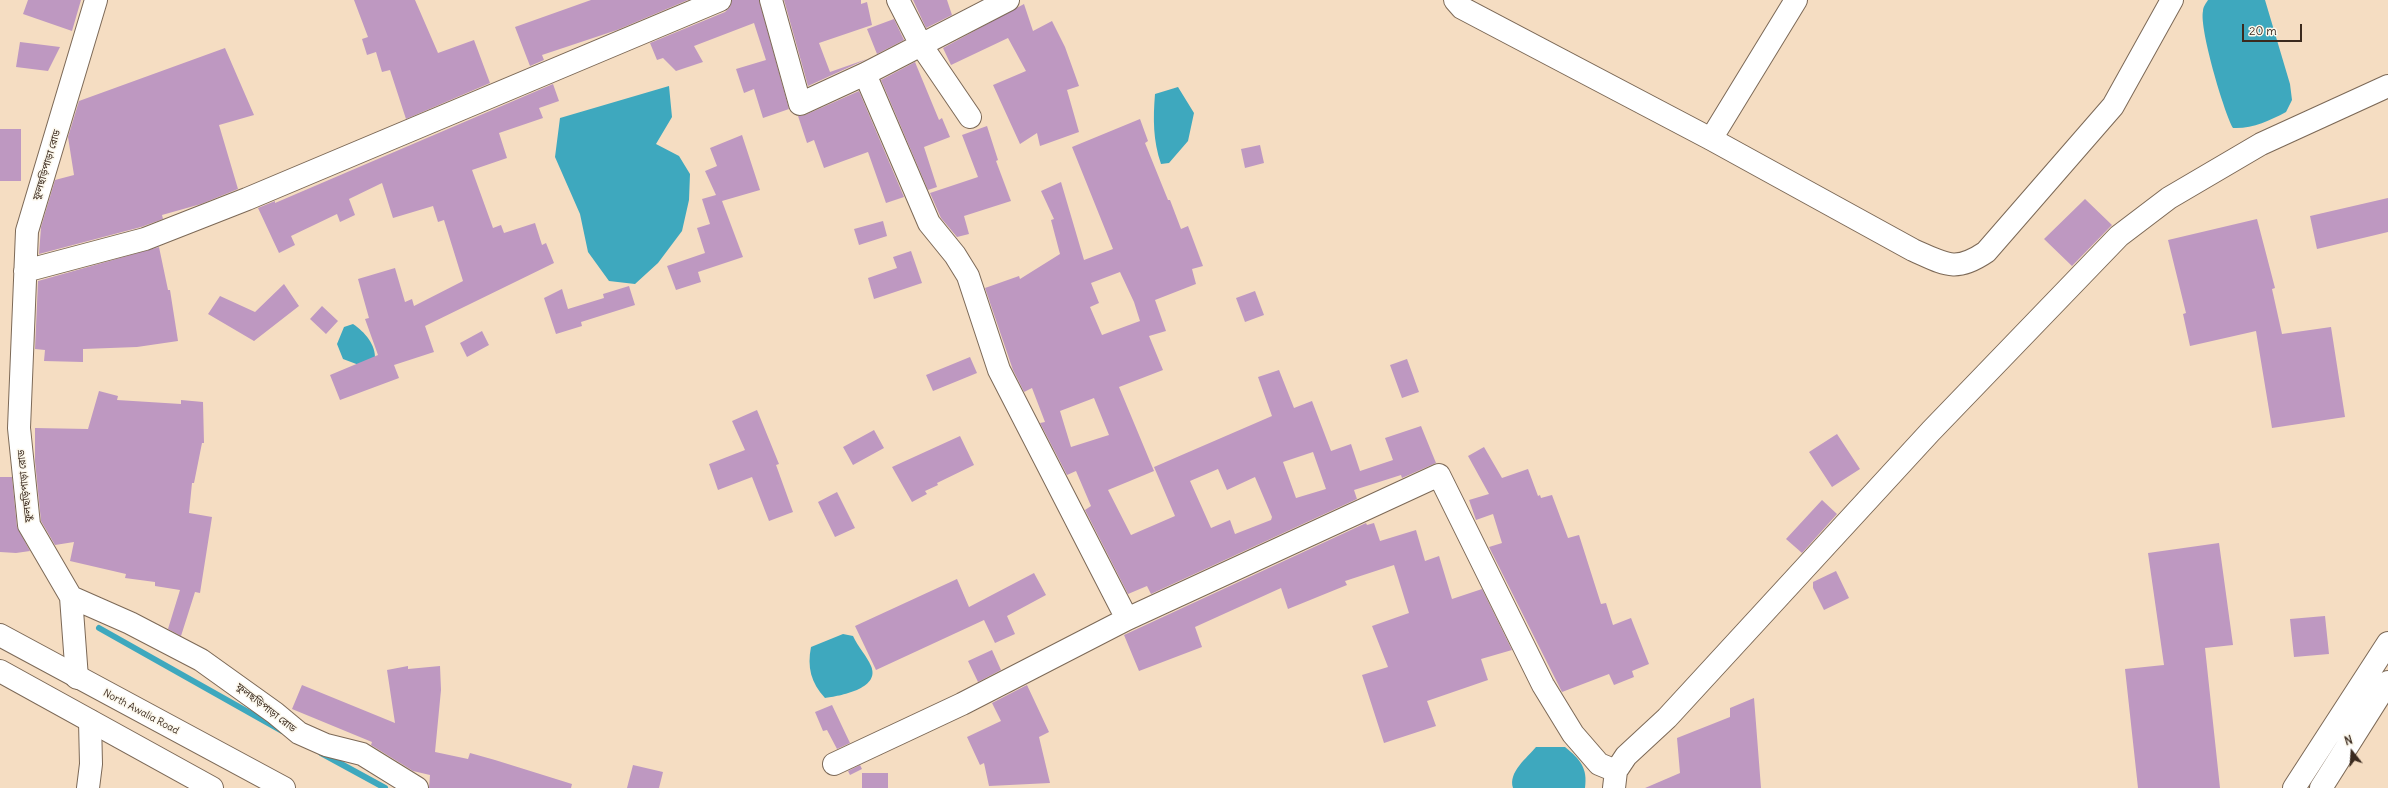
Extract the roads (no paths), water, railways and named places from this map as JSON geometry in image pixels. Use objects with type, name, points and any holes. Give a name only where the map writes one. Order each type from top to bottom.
[{"type":"street","name":"ফুলছড়িপাড়া রোড","points":[[96,0],[27,231],[19,428],[29,525],[71,597],[130,623],[201,660],[275,713],[299,733],[326,745],[362,754],[417,788]]},
{"type":"street","points":[[25,271],[145,239],[232,205],[720,0]]},
{"type":"street","points":[[771,0],[800,104],[865,74],[1008,0]]},
{"type":"street","points":[[898,0],[921,45],[970,117]]},
{"type":"street","points":[[1455,0],[1462,8],[1711,139],[1913,250],[1939,261],[1958,266],[1972,262],[1986,252],[2113,106],[2172,0]]},
{"type":"street","points":[[1711,139],[1796,0]]},
{"type":"street","points":[[865,74],[929,223],[955,255],[968,276],[999,370],[1113,595],[1127,619]]},
{"type":"street","points":[[834,764],[962,704],[1127,619],[1439,476],[1543,685],[1573,734],[1615,780],[1626,756],[1667,718],[1931,431],[2119,236],[2169,198],[2255,148],[2388,86]]},
{"type":"street","points":[[71,597],[77,678]]},
{"type":"street","name":"North Awalia Road","points":[[3,636],[77,678],[284,788]]},
{"type":"street","points":[[2294,788],[2388,643]]},
{"type":"street","points":[[0,671],[212,788]]},
{"type":"street","points":[[2321,788],[2388,682]]},
{"type":"street","points":[[88,788],[91,764],[90,721]]},
{"type":"water","points":[[2208,0],[2265,0],[2290,84],[2292,100],[2286,112],[2254,126],[2233,128],[2218,88],[2208,51],[2203,20],[2203,10]]},
{"type":"water","points":[[669,86],[672,117],[656,144],[679,156],[690,174],[689,200],[682,231],[658,263],[635,284],[609,281],[588,252],[580,214],[555,157],[560,118]]},
{"type":"water","points":[[1178,87],[1194,113],[1188,141],[1169,163],[1161,164],[1156,146],[1154,129],[1155,94]]},
{"type":"water","points":[[353,324],[369,339],[375,354],[375,359],[359,365],[343,359],[337,344],[344,327]]},
{"type":"water","points":[[843,634],[853,636],[871,666],[872,674],[870,680],[865,686],[848,693],[825,698],[816,687],[811,674],[811,647]]},
{"type":"water","points":[[1536,747],[1565,747],[1570,751],[1582,764],[1586,781],[1585,788],[1513,788],[1513,776],[1519,766]]},
{"type":"waterway","points":[[99,628],[282,731]]},
{"type":"waterway","points":[[321,753],[385,788]]}]
